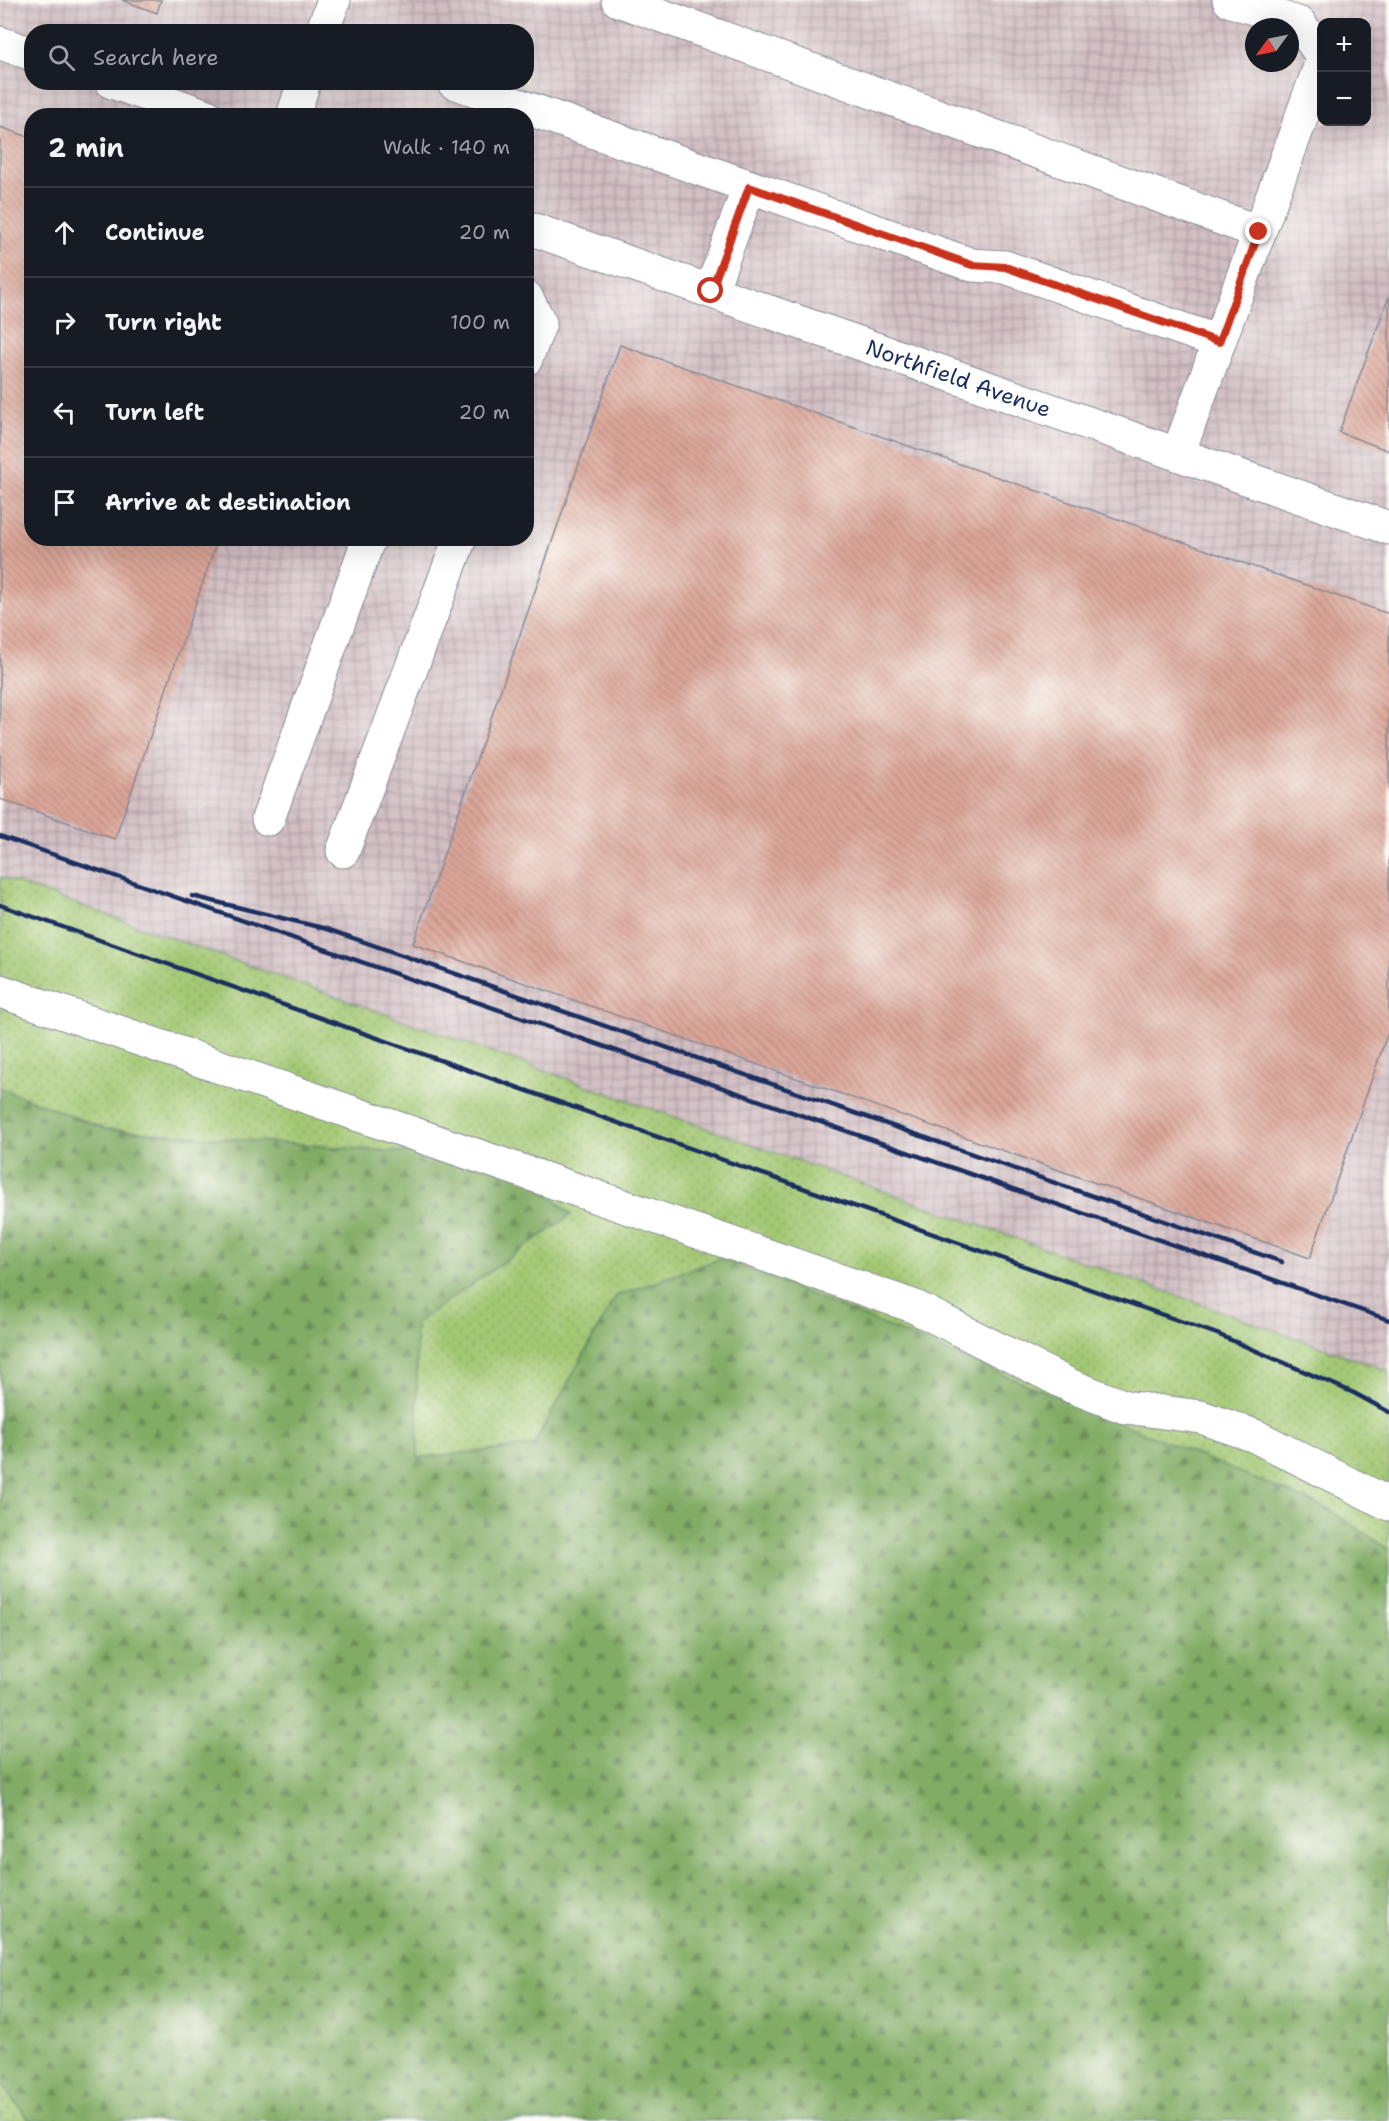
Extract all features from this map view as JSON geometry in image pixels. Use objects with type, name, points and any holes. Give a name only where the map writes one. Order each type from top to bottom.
[{"type":"lane","points":[[325,24],[334,0]]},
{"type":"lane","points":[[618,0],[1259,232]]},
{"type":"lane","points":[[1228,0],[1300,24],[1317,49]]},
{"type":"lane","points":[[0,44],[24,52]]},
{"type":"lane","points":[[1178,454],[1318,72]]},
{"type":"lane","points":[[134,90],[185,108]]},
{"type":"lane","points":[[296,108],[301,90]]},
{"type":"lane","points":[[476,90],[526,108]]},
{"type":"lane","points":[[534,111],[972,265],[1005,267],[1219,342]]},
{"type":"lane","points":[[711,291],[749,187]]},
{"type":"lane","name":"Northfield Avenue","points":[[534,230],[1389,528]]},
{"type":"lane","points":[[534,312],[540,323],[534,338]]},
{"type":"lane","points":[[268,819],[366,546]]},
{"type":"lane","points":[[343,851],[456,546]]},
{"type":"lane","points":[[0,991],[913,1306],[1071,1386],[1125,1407],[1201,1417],[1255,1436],[1389,1504]]},
{"type":"shaded area","points":[[0,0],[1389,0],[1389,1466],[0,961]]},
{"type":"green space","points":[[0,877],[1389,1371],[1389,1550],[1330,1510],[722,1258],[616,1296],[533,1446],[418,1458],[416,1323],[571,1214],[511,1161],[105,1129],[0,1088]]},
{"type":"green space","points":[[0,1088],[105,1129],[511,1161],[571,1215],[416,1323],[418,1458],[533,1446],[616,1296],[722,1258],[1330,1510],[1389,1550],[1389,2121],[30,2121],[0,2081]]},
{"type":"green space","points":[[0,2081],[30,2121],[0,2121]]},
{"type":"building","points":[[122,0],[161,0],[157,13]]},
{"type":"building","points":[[0,127],[24,135],[24,546],[215,546],[115,839],[0,799]]},
{"type":"building","points":[[1389,296],[1389,451],[1339,432]]},
{"type":"building","points":[[620,345],[1389,614],[1389,1029],[1310,1258],[413,944]]},
{"type":"railway","points":[[0,836],[1389,1320]]},
{"type":"railway","points":[[192,896],[327,929],[1282,1262]]},
{"type":"railway","points":[[0,905],[1217,1334],[1354,1393],[1389,1412]]},
{"type":"route","points":[[711,291],[749,187],[972,265],[1005,267],[1219,342],[1259,232]]}]
